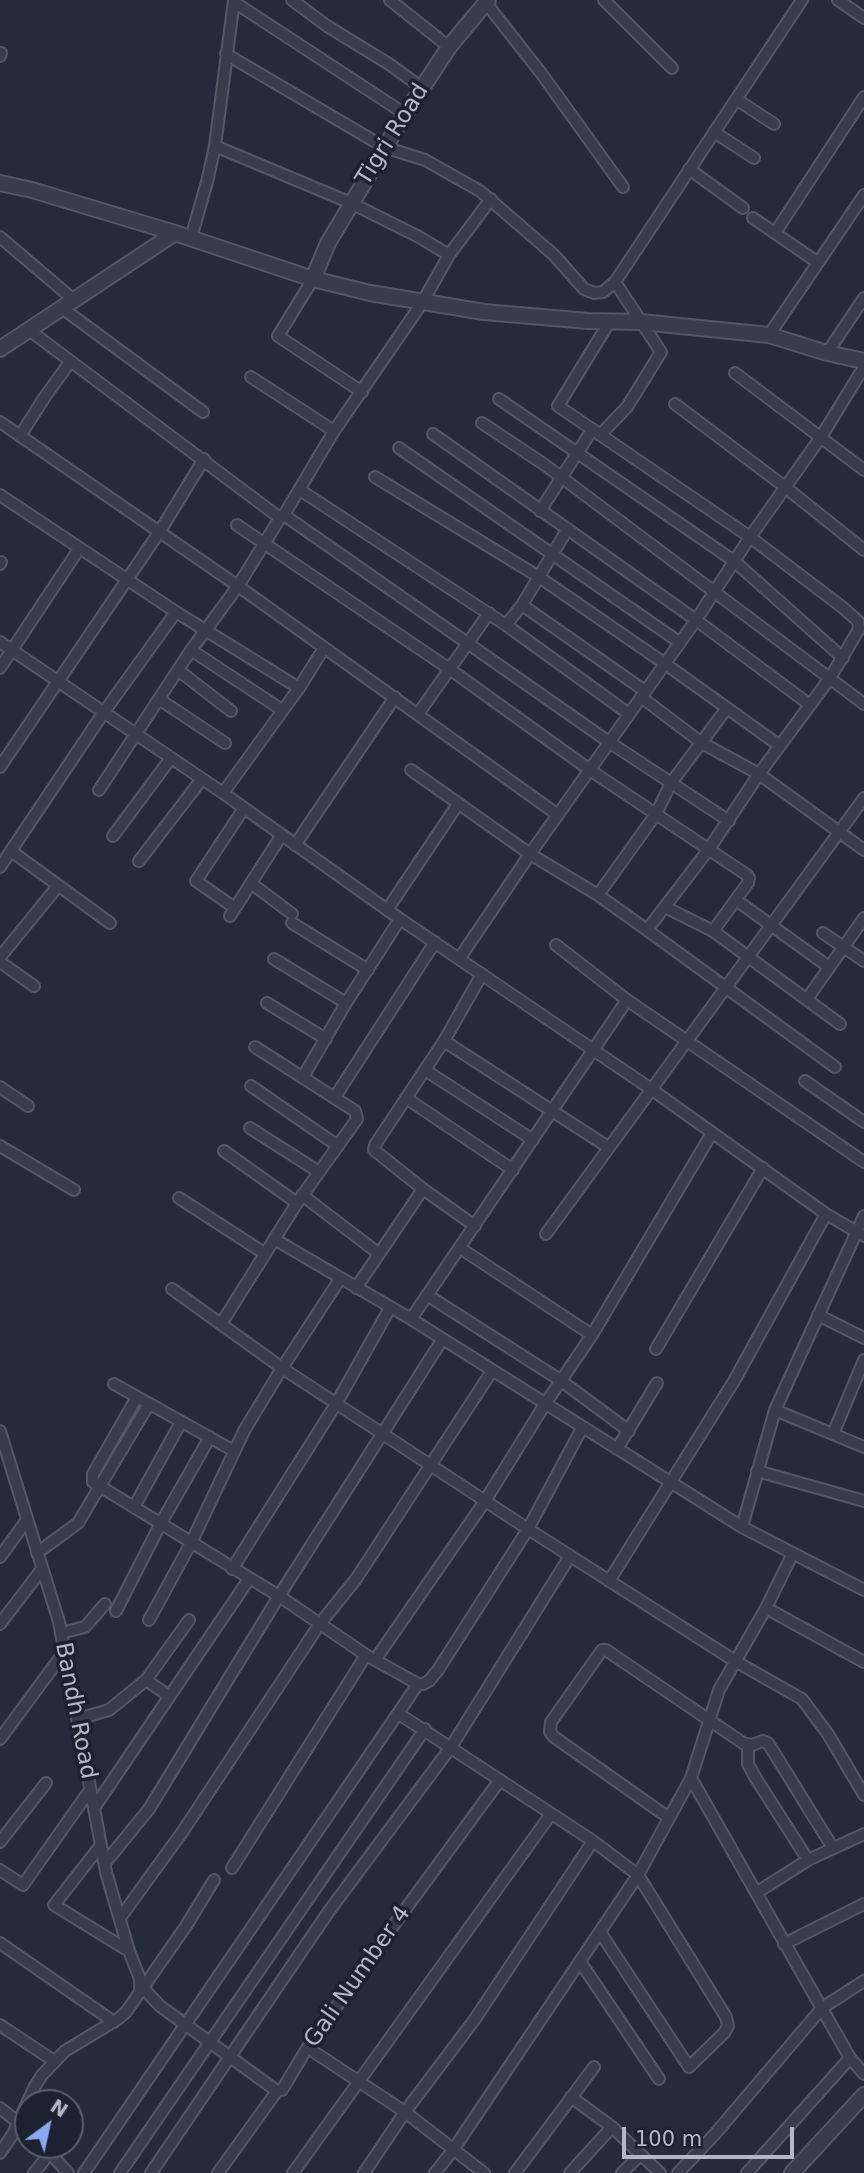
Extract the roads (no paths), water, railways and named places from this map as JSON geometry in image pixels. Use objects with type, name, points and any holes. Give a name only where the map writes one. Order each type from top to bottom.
[{"type":"street","points":[[292,0],[422,88]]},
{"type":"street","points":[[390,0],[449,47]]},
{"type":"street","points":[[604,0],[672,68]]},
{"type":"street","points":[[226,54],[384,147],[433,164],[491,199],[554,255],[584,289],[594,293],[603,292],[615,282],[802,0]]},
{"type":"street","points":[[838,0],[864,18]]},
{"type":"street","points":[[191,238],[215,146],[234,1],[405,114]]},
{"type":"street","points":[[487,1],[623,187]]},
{"type":"street","name":"Tigri Road","points":[[313,279],[328,243],[384,147],[449,47],[487,1]]},
{"type":"street","points":[[775,233],[864,97]]},
{"type":"street","points":[[736,99],[774,124]]},
{"type":"street","points":[[714,132],[754,158]]},
{"type":"street","points":[[215,146],[351,203],[449,255]]},
{"type":"street","points":[[689,169],[743,208]]},
{"type":"street","points":[[0,183],[175,233],[313,279],[422,303],[484,312],[641,322],[769,335],[864,361]]},
{"type":"street","points":[[769,335],[864,195]]},
{"type":"street","points":[[99,790],[205,629],[238,586],[300,490],[334,431],[422,303],[449,255],[491,199]]},
{"type":"street","points":[[753,218],[817,262]]},
{"type":"street","points":[[0,349],[175,233]]},
{"type":"street","points":[[0,237],[68,304],[203,412]]},
{"type":"street","points":[[313,279],[278,337],[362,392]]},
{"type":"street","points":[[540,511],[578,453],[596,433],[627,407],[661,352],[615,282]]},
{"type":"street","points":[[827,353],[864,298]]},
{"type":"street","points":[[610,321],[558,406],[750,537],[858,621],[859,629],[830,678],[648,930]]},
{"type":"street","points":[[29,330],[282,516],[470,643],[609,742],[729,821]]},
{"type":"street","points":[[20,436],[70,362]]},
{"type":"street","points":[[459,959],[530,853],[696,620],[750,537],[821,437],[864,367]]},
{"type":"street","points":[[736,373],[864,470]]},
{"type":"street","points":[[251,377],[334,431]]},
{"type":"street","points":[[499,399],[734,561],[843,658]]},
{"type":"street","points":[[675,404],[785,486],[864,550]]},
{"type":"street","points":[[0,422],[160,531],[558,815]]},
{"type":"street","points":[[482,423],[561,477],[864,704]]},
{"type":"street","points":[[433,434],[696,620],[810,705]]},
{"type":"street","points":[[399,448],[679,642]]},
{"type":"street","points":[[0,767],[127,581],[204,459]]},
{"type":"street","points":[[374,477],[539,577],[780,746]]},
{"type":"street","points":[[300,490],[489,613],[629,714]]},
{"type":"street","points":[[0,495],[127,581],[299,688]]},
{"type":"street","points":[[237,525],[749,878],[713,931]]},
{"type":"street","points":[[506,625],[522,605],[568,530]]},
{"type":"street","points":[[0,668],[79,549]]},
{"type":"street","points":[[522,605],[643,694],[702,743],[759,774],[864,850]]},
{"type":"street","points":[[0,867],[104,712],[176,612]]},
{"type":"street","points":[[418,714],[489,613]]},
{"type":"street","points":[[0,642],[651,1089],[826,1214],[860,1234]]},
{"type":"street","points":[[223,793],[299,688],[324,648]]},
{"type":"street","points":[[191,650],[282,709]]},
{"type":"street","points":[[178,670],[231,711]]},
{"type":"street","points":[[295,845],[395,697]]},
{"type":"street","points":[[159,699],[225,743]]},
{"type":"street","points":[[598,895],[656,814],[671,783],[727,708]]},
{"type":"street","points":[[113,836],[171,758]]},
{"type":"street","points":[[411,770],[530,853],[648,930],[835,1067]]},
{"type":"street","points":[[138,860],[202,779]]},
{"type":"street","points":[[546,1234],[864,798]]},
{"type":"street","points":[[387,909],[458,804]]},
{"type":"street","points":[[244,808],[196,881],[233,912],[281,836]]},
{"type":"street","points":[[11,851],[110,923]]},
{"type":"street","points":[[251,883],[292,918],[368,970]]},
{"type":"street","points":[[34,986],[1,965],[58,886]]},
{"type":"street","points":[[736,900],[829,967]]},
{"type":"street","points":[[664,907],[713,931],[840,1024]]},
{"type":"street","points":[[807,999],[864,918]]},
{"type":"street","points":[[303,1077],[400,919]]},
{"type":"street","points":[[823,933],[864,961]]},
{"type":"street","points":[[334,1097],[435,942]]},
{"type":"street","points":[[556,945],[627,1000],[864,1162]]},
{"type":"street","points":[[274,959],[346,1003]]},
{"type":"street","points":[[475,1226],[374,1150],[444,1041],[482,974]]},
{"type":"street","points":[[411,1319],[627,1000]]},
{"type":"street","points":[[267,1003],[326,1039]]},
{"type":"street","points":[[444,1041],[608,1147]]},
{"type":"street","points":[[221,1324],[264,1253],[355,1122],[357,1114],[255,1047]]},
{"type":"street","points":[[425,1070],[533,1140]]},
{"type":"street","points":[[805,1081],[864,1122]]},
{"type":"street","points":[[251,1086],[338,1146]]},
{"type":"street","points":[[0,1087],[28,1106]]},
{"type":"street","points":[[406,1098],[513,1170]]},
{"type":"street","points":[[250,1128],[319,1172]]},
{"type":"street","points":[[233,1868],[371,1658],[485,1501],[560,1380],[592,1335],[712,1133]]},
{"type":"street","points":[[0,1146],[74,1190]]},
{"type":"street","points":[[224,1151],[378,1253]]},
{"type":"street","points":[[656,1349],[763,1168]]},
{"type":"street","points":[[356,1288],[423,1189]]},
{"type":"street","points":[[180,1198],[264,1253]]},
{"type":"street","points":[[609,1581],[734,1381],[826,1214]]},
{"type":"street","points":[[742,1527],[775,1410],[818,1315],[860,1234],[864,1216]]},
{"type":"street","points":[[274,1239],[411,1319],[742,1527],[864,1590]]},
{"type":"street","points":[[460,1248],[592,1335]]},
{"type":"street","points":[[149,1620],[191,1543],[234,1451],[282,1368],[340,1279]]},
{"type":"street","points":[[172,1289],[335,1404],[735,1661],[806,1702],[864,1795]]},
{"type":"street","points":[[427,1295],[560,1380],[629,1431]]},
{"type":"street","points":[[232,1569],[335,1404],[390,1308]]},
{"type":"street","points":[[818,1315],[864,1338]]},
{"type":"street","points":[[105,1863],[149,1809],[279,1596],[442,1340]]},
{"type":"street","points":[[833,1434],[864,1360]]},
{"type":"street","points":[[120,1918],[183,1831],[319,1625],[356,1579],[492,1371]]},
{"type":"street","points":[[617,1449],[657,1383]]},
{"type":"street","points":[[114,1384],[234,1451]]},
{"type":"street","points":[[137,1397],[92,1477],[93,1482],[279,1596],[371,1658],[418,1684],[429,1681],[438,1670],[528,1529],[582,1428]]},
{"type":"street","points":[[37,1553],[78,1523],[102,1487],[149,1404]]},
{"type":"street","points":[[775,1410],[864,1447]]},
{"type":"street","points":[[134,1507],[181,1422]]},
{"type":"street","points":[[116,1611],[161,1523],[210,1437]]},
{"type":"street","name":"Bandh Road","points":[[1,1439],[61,1633],[105,1863],[142,1991]]},
{"type":"street","points":[[757,1471],[864,1502]]},
{"type":"street","points":[[0,1557],[27,1520]]},
{"type":"street","points":[[435,2173],[581,1963],[638,1875],[691,1778],[719,1690],[766,1608],[793,1553]]},
{"type":"street","points":[[151,2173],[329,1911],[451,1747],[570,1556]]},
{"type":"street","points":[[0,1624],[42,1569]]},
{"type":"street","points":[[94,1808],[249,1579]]},
{"type":"street","points":[[61,1633],[85,1627],[105,1604]]},
{"type":"street","points":[[766,1608],[864,1662]]},
{"type":"street","points":[[78,1719],[109,1710],[146,1680],[189,1620]]},
{"type":"street","points":[[669,1818],[554,1737],[549,1725],[601,1650],[606,1650],[748,1745],[763,1741],[768,1743],[833,1848]]},
{"type":"street","points":[[0,1738],[65,1651]]},
{"type":"street","points":[[146,1680],[169,1696]]},
{"type":"street","points":[[84,2173],[418,1684]]},
{"type":"street","points":[[399,1714],[593,1841],[638,1875],[726,2017],[728,2026],[724,2033],[690,2067],[600,1932]]},
{"type":"street","points":[[120,2173],[425,1729]]},
{"type":"street","points":[[748,1745],[748,1764],[808,1860]]},
{"type":"street","points":[[691,1778],[850,2058],[864,2074]]},
{"type":"street","name":"Gali Number 4","points":[[218,2173],[277,2091],[282,2090],[388,1933],[500,1780]]},
{"type":"street","points":[[0,1842],[46,1783]]},
{"type":"street","points":[[0,1870],[23,1885],[90,1790]]},
{"type":"street","points":[[293,2173],[551,1814]]},
{"type":"street","points":[[756,1893],[808,1860],[864,1834]]},
{"type":"street","points":[[365,2173],[405,2112],[475,2019],[593,1841]]},
{"type":"street","points":[[101,1844],[54,1905],[129,1951]]},
{"type":"street","points":[[34,2089],[54,2061],[126,2012],[214,1880]]},
{"type":"street","points":[[784,1944],[864,1904]]},
{"type":"street","points":[[0,1943],[114,2022]]},
{"type":"street","points":[[581,1963],[659,2079]]},
{"type":"street","points":[[678,2173],[715,2134],[822,2008],[864,1981]]},
{"type":"street","points":[[142,1991],[277,2091]]},
{"type":"street","points":[[0,2025],[54,2061]]},
{"type":"street","points":[[308,2048],[405,2112],[484,2173]]},
{"type":"street","points":[[747,2173],[850,2058]]},
{"type":"street","points":[[515,2173],[594,2067]]},
{"type":"street","points":[[792,2173],[864,2095]]},
{"type":"street","points":[[571,2097],[612,2127],[660,2173]]},
{"type":"street","points":[[570,2173],[612,2127]]},
{"type":"street","points":[[0,2152],[14,2130]]},
{"type":"street","points":[[622,2173],[639,2155]]},
{"type":"street","points":[[55,2159],[68,2173]]}]
